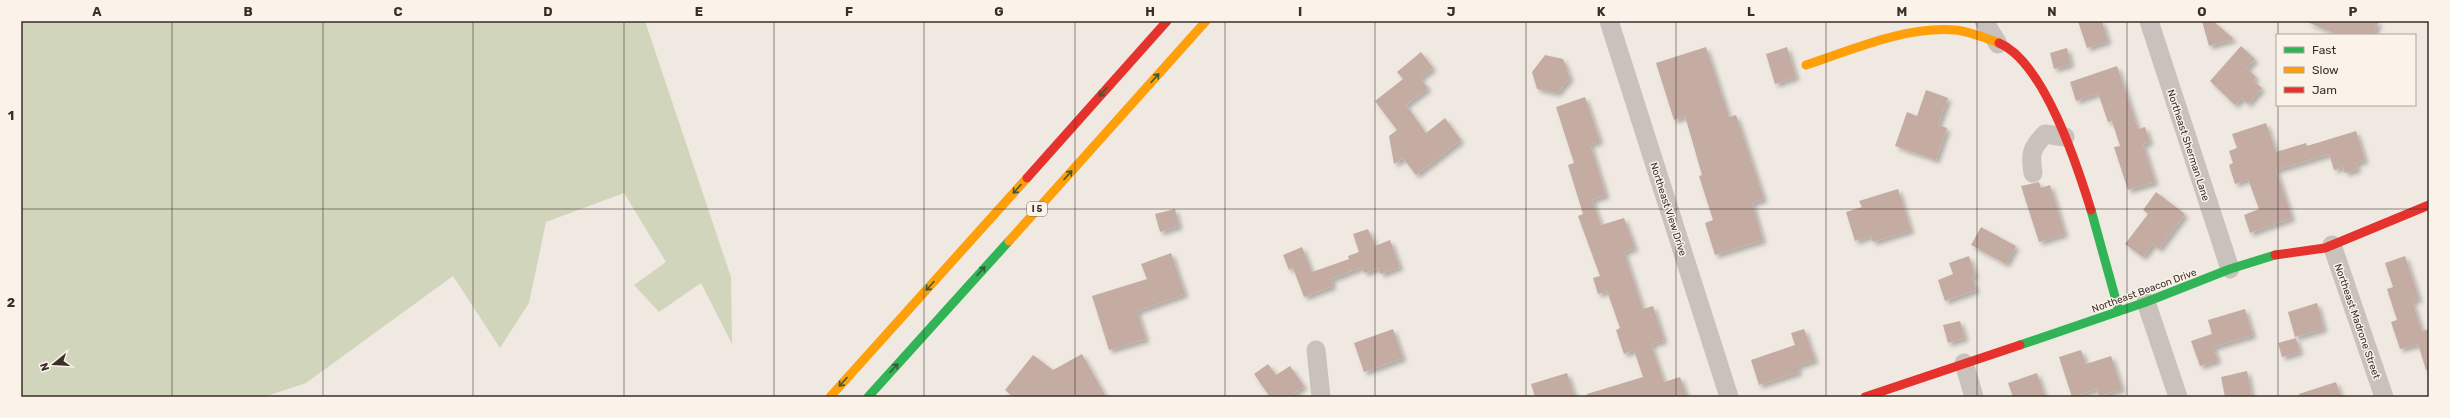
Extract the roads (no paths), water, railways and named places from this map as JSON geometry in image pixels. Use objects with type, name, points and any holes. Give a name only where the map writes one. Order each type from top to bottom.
[{"type":"main road","points":[[830,397],[1167,21]]},
{"type":"main road","name":"I 5","points":[[868,397],[1206,21]]},
{"type":"main road","points":[[1806,65],[1925,32],[1956,30],[2009,48],[2034,80],[2060,122],[2119,312]]},
{"type":"main road","name":"Northeast Beacon Drive","points":[[1866,397],[2119,312],[2230,269],[2283,252],[2298,249],[2313,250],[2332,245],[2429,205]]},
{"type":"street","name":"Northeast View Drive","points":[[1608,21],[1729,397]]},
{"type":"street","points":[[1984,21],[1998,44]]},
{"type":"street","name":"Northeast Sherman Lane","points":[[2149,21],[2230,269]]},
{"type":"street","points":[[2034,173],[2031,155],[2035,144],[2045,134],[2065,137]]},
{"type":"street","name":"Northeast Madrone Street","points":[[2332,245],[2384,397]]},
{"type":"street","points":[[2146,302],[2178,397]]},
{"type":"street","points":[[1316,350],[1321,397]]},
{"type":"street","points":[[1964,364],[1974,397]]}]
